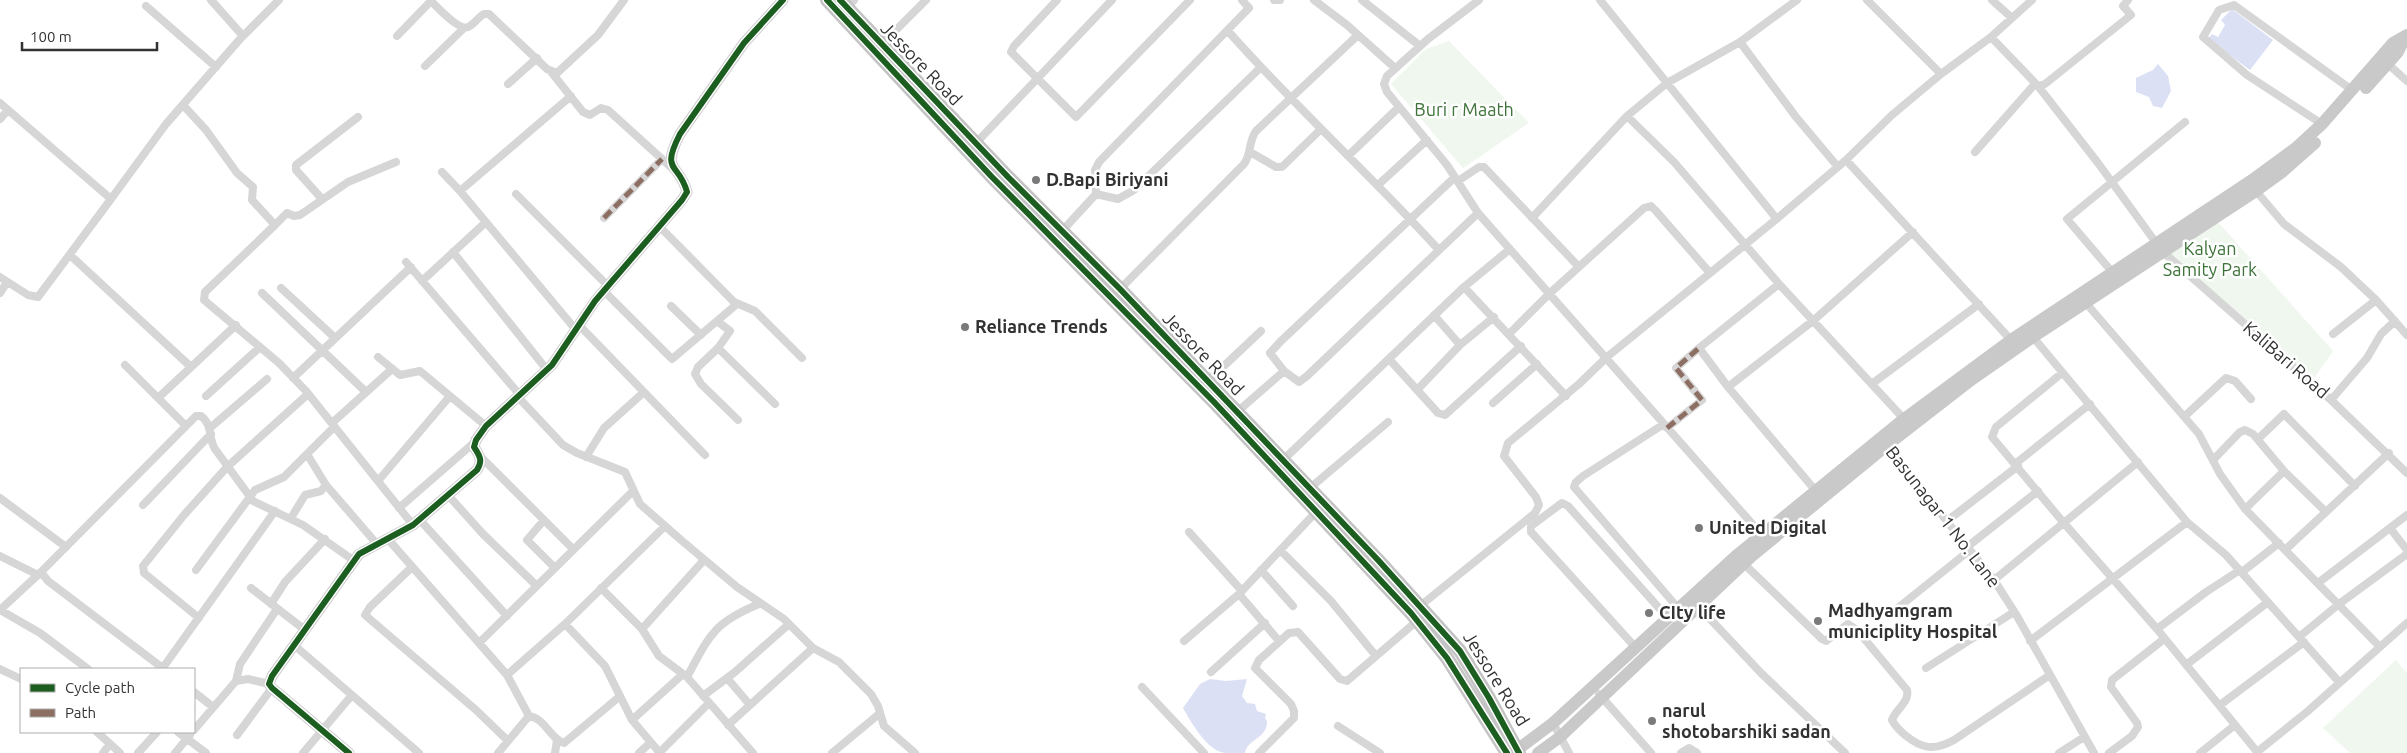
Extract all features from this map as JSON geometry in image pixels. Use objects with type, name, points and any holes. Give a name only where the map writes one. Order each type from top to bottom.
[{"type":"highway","name":"Jessore Road","points":[[827,0],[991,176],[1214,402],[1417,621],[1447,658],[1514,752]]},
{"type":"highway","name":"Jessore Road","points":[[847,3],[882,44],[976,143],[1120,289],[1420,606],[1460,651],[1489,698],[1514,752]]},
{"type":"main road","points":[[1740,560],[1762,535],[1815,490],[2085,302],[2278,162],[2322,124],[2393,43],[2406,36]]},
{"type":"main road","points":[[1538,753],[1560,737],[1602,698],[1693,602],[1740,560],[1883,442],[1904,418],[2011,340],[2113,273],[2256,191],[2287,168],[2316,141],[2388,64],[2398,52],[2406,36]]},
{"type":"main road","points":[[1514,752],[1553,723],[1593,688],[1678,608],[1693,602]]},
{"type":"street","points":[[210,0],[243,36]]},
{"type":"street","points":[[0,278],[28,296],[38,297],[166,124],[243,36],[279,0]]},
{"type":"street","points":[[552,73],[560,72],[598,35],[624,0]]},
{"type":"street","points":[[672,169],[672,149],[680,134],[744,43],[783,0]]},
{"type":"street","points":[[882,44],[926,0]]},
{"type":"street","points":[[1057,0],[1011,50],[1011,53],[1072,116],[1078,116],[1190,0]]},
{"type":"street","points":[[976,143],[1112,0]]},
{"type":"street","points":[[1242,0],[1249,8]]},
{"type":"street","points":[[1062,231],[1096,194],[1094,170],[1099,162],[1228,31],[1255,0]]},
{"type":"street","points":[[1274,0],[1280,0]]},
{"type":"street","points":[[1314,0],[1395,68]]},
{"type":"street","points":[[1362,0],[1420,46]]},
{"type":"street","points":[[1479,0],[1395,68],[1387,76],[1384,84],[1387,92],[1457,179],[1478,213],[1762,535]]},
{"type":"street","points":[[1600,0],[1776,218]]},
{"type":"street","points":[[1532,218],[1626,116],[1667,83],[1740,42],[1797,0]]},
{"type":"street","points":[[1867,0],[1941,74]]},
{"type":"street","points":[[1992,0],[2012,18]]},
{"type":"street","points":[[1420,606],[1535,513],[1539,505],[1536,497],[1504,456],[1508,443],[1566,396],[1607,357],[1846,160],[1892,116],[1941,74],[1991,36],[2032,0]]},
{"type":"street","points":[[1975,152],[2036,86],[2045,84],[2131,16],[2123,6],[2128,0]]},
{"type":"street","points":[[397,36],[430,1],[456,24],[464,28]]},
{"type":"street","points":[[2322,124],[2247,75],[2203,37],[2219,10],[2227,3],[2234,5],[2352,90]]},
{"type":"street","points":[[146,6],[216,67]]},
{"type":"street","points":[[425,66],[464,28],[484,14],[489,14],[552,73],[587,114],[601,108],[608,110],[662,159],[685,185],[687,192],[606,288],[546,370],[486,426],[474,447],[481,457],[573,549]]},
{"type":"street","points":[[1228,31],[1260,68],[1378,185],[1438,249]]},
{"type":"street","points":[[1120,289],[1244,164],[1250,152],[1249,144],[1256,131],[1358,35]]},
{"type":"street","name":"KaliBari Road","points":[[1991,36],[2036,86],[2112,183],[2159,248],[2332,400],[2407,473]]},
{"type":"street","points":[[1740,42],[1796,117],[1838,166]]},
{"type":"street","points":[[508,84],[537,58]]},
{"type":"street","points":[[2388,64],[2407,81]]},
{"type":"street","points":[[1096,194],[1118,199],[1134,190],[1260,68]]},
{"type":"street","points":[[460,191],[570,96]]},
{"type":"street","points":[[0,103],[112,199]]},
{"type":"street","points":[[183,105],[206,130],[237,173],[253,187],[252,200],[274,225]]},
{"type":"street","points":[[1348,156],[1399,107]]},
{"type":"street","points":[[0,119],[8,110]]},
{"type":"street","points":[[1626,116],[1674,162],[1779,284],[1873,382],[1904,418]]},
{"type":"street","points":[[322,199],[296,170],[296,166],[358,117]]},
{"type":"street","points":[[2113,273],[2067,219],[2185,122]]},
{"type":"street","points":[[1250,152],[1276,167],[1282,167],[1321,130]]},
{"type":"street","points":[[1378,185],[1426,140]]},
{"type":"street","points":[[604,218],[662,159]]},
{"type":"street","points":[[1846,160],[2011,340]]},
{"type":"street","points":[[396,162],[348,182],[300,215],[287,213],[205,292],[204,300],[260,346],[293,378],[308,394],[399,508],[416,522],[507,616]]},
{"type":"street","points":[[1478,213],[1299,382],[1284,371],[1270,353],[1411,219],[1457,179],[1479,167],[1484,167],[1579,267]]},
{"type":"street","points":[[442,172],[577,327],[705,455]]},
{"type":"street","points":[[2256,191],[2284,224],[2341,267],[2406,330]]},
{"type":"street","points":[[516,194],[670,358],[675,358],[737,304]]},
{"type":"street","points":[[1510,334],[1549,294],[1644,208],[1651,206],[1710,273]]},
{"type":"street","points":[[422,281],[486,222]]},
{"type":"street","points":[[659,226],[737,304],[750,308],[761,316],[802,358]]},
{"type":"street","points":[[1728,387],[1814,320],[1913,232]]},
{"type":"street","points":[[1283,460],[1464,287],[1510,249]]},
{"type":"street","points":[[453,252],[546,370]]},
{"type":"street","points":[[70,255],[191,367]]},
{"type":"street","points":[[293,378],[408,265],[563,445],[586,457],[625,472],[640,504],[704,560],[759,604],[789,624],[813,648],[840,662],[871,694],[878,706],[884,726],[915,753]]},
{"type":"street","points":[[0,293],[7,282]]},
{"type":"street","points":[[1678,608],[1574,487],[1576,482],[1584,476],[1666,426],[1702,400],[1676,368],[1779,284]]},
{"type":"street","points":[[1464,287],[1566,396]]},
{"type":"street","points":[[281,288],[334,337]]},
{"type":"street","points":[[262,293],[366,392]]},
{"type":"street","points":[[2333,334],[2376,300]]},
{"type":"street","points":[[2085,302],[2199,434],[2220,474],[2245,509],[2380,647]]},
{"type":"street","points":[[1873,382],[1980,304]]},
{"type":"street","points":[[672,306],[701,334]]},
{"type":"street","points":[[1434,315],[1460,345]]},
{"type":"street","points":[[1417,390],[1460,345],[1494,317]]},
{"type":"street","points":[[717,321],[730,331],[718,348],[698,367],[695,374],[701,384],[738,420]]},
{"type":"street","points":[[2332,400],[2367,358],[2381,334],[2396,321]]},
{"type":"street","points":[[158,398],[236,325]]},
{"type":"street","points":[[1208,381],[1261,331]]},
{"type":"street","points":[[2033,337],[2187,522],[2214,544],[2241,571],[2339,682]]},
{"type":"street","points":[[206,396],[260,346]]},
{"type":"street","points":[[1389,359],[1438,413],[1445,415],[1521,346]]},
{"type":"street","points":[[718,348],[775,404]]},
{"type":"street","points":[[1699,348],[1728,387],[1815,490]]},
{"type":"street","points":[[378,357],[400,374],[420,371],[486,426]]},
{"type":"street","points":[[1493,403],[1537,364]]},
{"type":"street","points":[[125,365],[186,426]]},
{"type":"street","points":[[196,570],[255,490],[284,477],[366,392],[392,369]]},
{"type":"street","points":[[1237,412],[1284,371]]},
{"type":"street","points":[[2062,373],[1996,427],[1992,437],[2063,522],[2157,629],[2257,752],[2296,722],[2407,623]]},
{"type":"street","points":[[2185,416],[2226,378],[2235,380],[2251,399]]},
{"type":"street","points":[[143,505],[211,431],[268,379]]},
{"type":"street","points":[[586,457],[604,428],[644,392]]},
{"type":"street","points":[[199,618],[144,573],[142,569],[147,560],[184,515],[227,468],[308,394]]},
{"type":"street","points":[[378,481],[450,396]]},
{"type":"street","points":[[1947,521],[2090,404]]},
{"type":"street","points":[[2258,439],[2281,414],[2285,414],[2355,486]]},
{"type":"street","points":[[87,668],[40,633],[0,610],[40,574],[199,415],[204,418],[211,431],[212,444],[227,468],[250,498],[291,518],[325,539],[353,560]]},
{"type":"street","points":[[1310,488],[1388,422]]},
{"type":"street","points":[[2213,460],[2240,432],[2245,430],[2258,439],[2284,471],[2326,512]]},
{"type":"street","points":[[399,508],[476,442]]},
{"type":"street","name":"Basunagar 1 No. Lane","points":[[1883,442],[1994,580],[2094,753]]},
{"type":"street","points":[[2285,550],[2388,453]]},
{"type":"street","points":[[307,454],[326,485],[381,541],[412,567],[507,675],[529,716],[538,719],[557,740],[564,743],[569,741],[619,697]]},
{"type":"street","points":[[237,735],[270,686],[294,645],[353,560],[359,554],[416,522],[477,470],[481,464],[481,457]]},
{"type":"street","points":[[1994,580],[2138,462]]},
{"type":"street","points":[[2245,509],[2284,471]]},
{"type":"street","points":[[291,518],[306,495],[321,491],[326,485]]},
{"type":"street","points":[[479,643],[633,491]]},
{"type":"street","points":[[1889,615],[2038,491]]},
{"type":"street","points":[[447,494],[484,534],[537,586]]},
{"type":"street","points":[[0,498],[66,547]]},
{"type":"street","points":[[1636,648],[1531,532],[1531,526],[1537,519],[1562,503],[1568,506],[1668,617]]},
{"type":"street","points":[[164,668],[275,511]]},
{"type":"street","points":[[1184,640],[1240,592],[1316,512]]},
{"type":"street","points":[[2318,583],[2407,515]]},
{"type":"street","points":[[544,520],[526,540],[555,568]]},
{"type":"street","points":[[2030,640],[2187,522]]},
{"type":"street","points":[[507,675],[565,624],[665,526]]},
{"type":"street","points":[[2390,528],[2407,550]]},
{"type":"street","points":[[1189,532],[1279,641]]},
{"type":"street","points":[[195,728],[236,681],[240,664],[274,606],[285,582],[325,539]]},
{"type":"street","points":[[2157,629],[2206,592],[2241,571],[2279,543]]},
{"type":"street","points":[[1280,550],[1331,601],[1376,656]]},
{"type":"street","points":[[2220,705],[2302,640],[2339,604],[2407,554]]},
{"type":"street","points":[[0,556],[40,574],[162,668]]},
{"type":"street","points":[[642,628],[704,560]]},
{"type":"street","points":[[1740,560],[1822,639],[1830,640],[1848,624],[1857,630],[1907,690],[1906,699],[1893,716],[1894,725],[1915,744],[1923,747],[1938,748],[1954,740],[2050,675]]},
{"type":"street","points":[[412,567],[370,607],[366,615],[476,710],[508,741]]},
{"type":"street","points":[[1261,570],[1293,606]]},
{"type":"street","points":[[251,588],[304,630]]},
{"type":"street","points":[[601,588],[642,628],[659,656],[685,676],[754,753]]},
{"type":"street","points":[[1693,602],[1840,751]]},
{"type":"street","points":[[2186,665],[2268,602]]},
{"type":"street","points":[[632,720],[685,676],[718,626],[735,613],[759,604]]},
{"type":"street","points":[[1926,668],[2014,612]]},
{"type":"street","points":[[1259,753],[1294,718],[1294,711],[1290,704],[1255,668],[1259,660],[1289,632],[1298,632],[1344,682],[1352,679],[1417,621]]},
{"type":"street","points":[[1211,672],[1265,623]]},
{"type":"street","points":[[565,624],[605,666],[632,720],[659,753],[708,703]]},
{"type":"street","points":[[703,696],[727,678],[789,624]]},
{"type":"street","points":[[2109,753],[2132,736],[2138,727],[2111,687],[2112,680],[2164,638]]},
{"type":"street","points":[[294,645],[419,753]]},
{"type":"street","points":[[728,726],[813,648]]},
{"type":"street","points":[[0,669],[20,679]]},
{"type":"street","points":[[727,678],[750,705]]},
{"type":"street","points":[[236,681],[248,679],[270,686],[349,753]]},
{"type":"street","points":[[1142,687],[1204,753]]},
{"type":"street","points":[[1593,688],[1650,753]]},
{"type":"street","points":[[195,693],[213,706]]},
{"type":"street","points":[[303,753],[352,695]]},
{"type":"street","points":[[832,753],[879,714]]},
{"type":"street","points":[[498,753],[529,716]]},
{"type":"street","points":[[1553,723],[1569,753]]},
{"type":"street","points":[[2200,753],[2236,725]]},
{"type":"street","points":[[1338,726],[1380,753]]},
{"type":"street","points":[[98,733],[120,753]]},
{"type":"street","points":[[138,753],[156,733]]},
{"type":"street","points":[[176,753],[191,733],[206,753]]},
{"type":"street","points":[[2059,753],[2084,737]]},
{"type":"street","points":[[555,753],[557,740]]},
{"type":"street","points":[[639,753],[650,743]]},
{"type":"street","points":[[104,753],[110,744]]},
{"type":"street","points":[[1681,753],[1689,748],[1697,753]]},
{"type":"green space","name":"Buri r Maath","points":[[1449,41],[1529,123],[1463,168],[1391,84],[1426,49]]},
{"type":"green space","name":"Kalyan Samity Park","points":[[2217,221],[2333,351],[2311,383],[2157,254]]},
{"type":"green space","points":[[2396,660],[2407,673],[2407,753],[2350,753],[2323,728]]},
{"type":"water","points":[[2232,9],[2273,40],[2250,70],[2208,39],[2212,34],[2218,37],[2225,25],[2221,20]]},
{"type":"water","points":[[2158,64],[2168,76],[2171,91],[2162,108],[2153,106],[2149,97],[2136,92],[2136,78],[2153,70]]},
{"type":"water","points":[[1210,679],[1226,681],[1247,679],[1242,696],[1247,703],[1255,704],[1257,711],[1266,714],[1265,718],[1267,721],[1264,731],[1249,744],[1245,753],[1225,753],[1212,747],[1200,735],[1183,708],[1200,684]]},
{"type":"marked path","points":[[604,218],[662,159]]},
{"type":"marked path","points":[[1667,428],[1702,400],[1676,368],[1699,348]]},
{"type":"cycle path","points":[[349,753],[272,688],[269,684],[272,676],[359,554],[413,525],[477,470],[480,458],[474,447],[476,440],[486,426],[552,365],[595,301],[682,200],[687,192],[684,182],[671,162],[674,146],[680,134],[744,43],[783,0]]},
{"type":"cycle path","points":[[827,0],[991,176],[1214,402],[1411,613],[1447,658],[1507,753]]},
{"type":"cycle path","points":[[840,0],[1008,177],[1120,289],[1378,560],[1460,651],[1489,698],[1519,753]]},
{"type":"place","name":"D.Bapi Biriyani","points":[[1036,180]]},
{"type":"place","name":"Reliance Trends","points":[[965,327]]},
{"type":"place","name":"United Digital","points":[[1699,528]]},
{"type":"place","name":"CIty life","points":[[1649,613]]},
{"type":"place","name":"Madhyamgram municiplity Hospital","points":[[1818,621]]},
{"type":"place","name":"narul shotobarshiki sadan","points":[[1652,721]]}]
